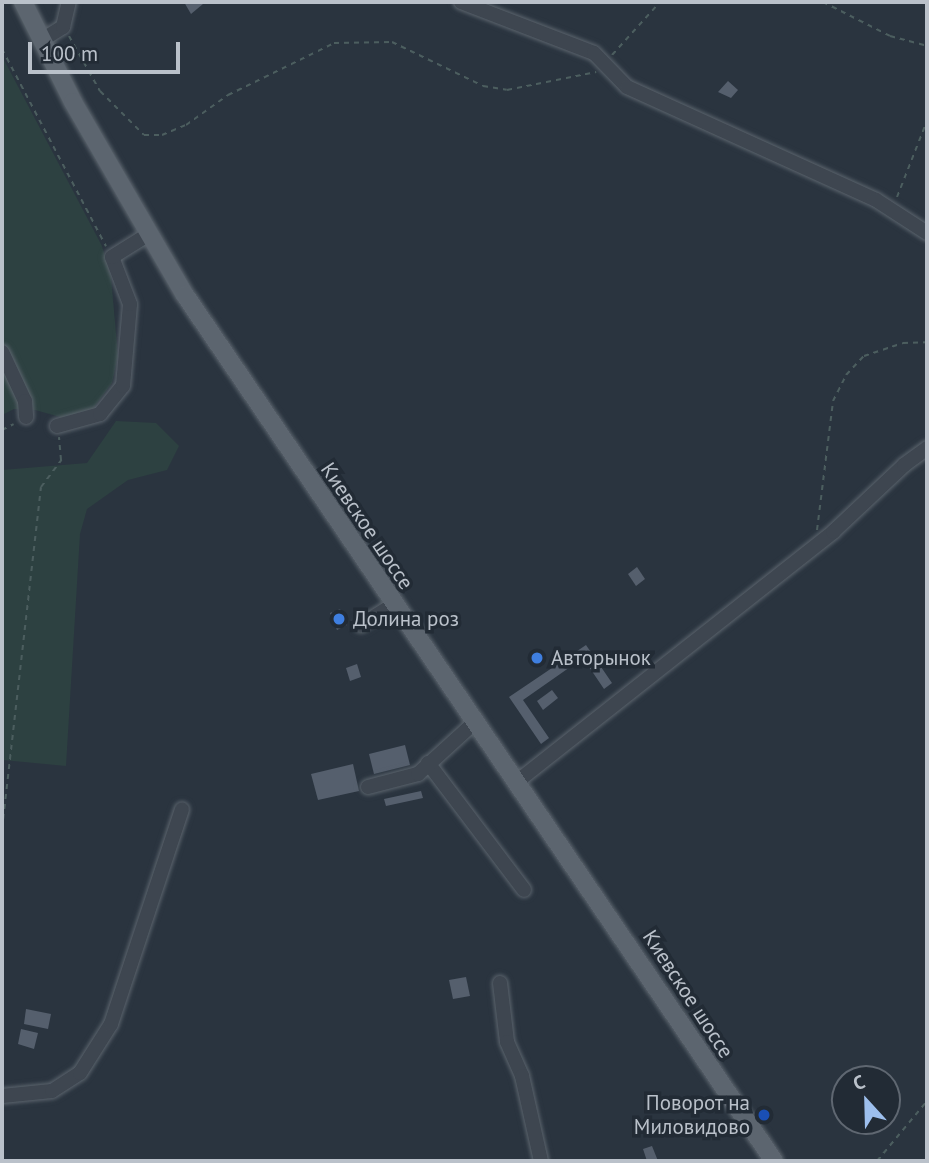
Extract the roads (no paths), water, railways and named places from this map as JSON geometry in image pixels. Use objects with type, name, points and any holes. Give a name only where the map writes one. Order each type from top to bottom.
[{"type":"main road","name":"Киевское шоссе","points":[[23,2],[185,295],[393,605],[518,781],[774,1161]]},
{"type":"street","points":[[42,40],[62,27],[69,2]]},
{"type":"street","points":[[461,2],[594,53],[627,87],[893,209],[927,233]]},
{"type":"street","points":[[57,426],[100,414],[123,386],[130,304],[112,257],[149,234]]},
{"type":"street","points":[[2,352],[25,401],[26,417]]},
{"type":"street","points":[[518,781],[813,548],[927,448]]},
{"type":"street","points":[[362,625],[393,605]]},
{"type":"street","points":[[368,788],[418,774],[475,722]]},
{"type":"street","points":[[428,763],[524,890]]},
{"type":"street","points":[[2,1097],[52,1091],[80,1073],[111,1024],[183,809]]},
{"type":"street","points":[[500,983],[507,1042],[522,1076],[541,1161]]},
{"type":"place","name":"Долина роз","points":[[339,619]]},
{"type":"place","name":"Авторынок","points":[[537,658]]},
{"type":"place","name":"Поворот на Миловидово","points":[[764,1115]]}]
